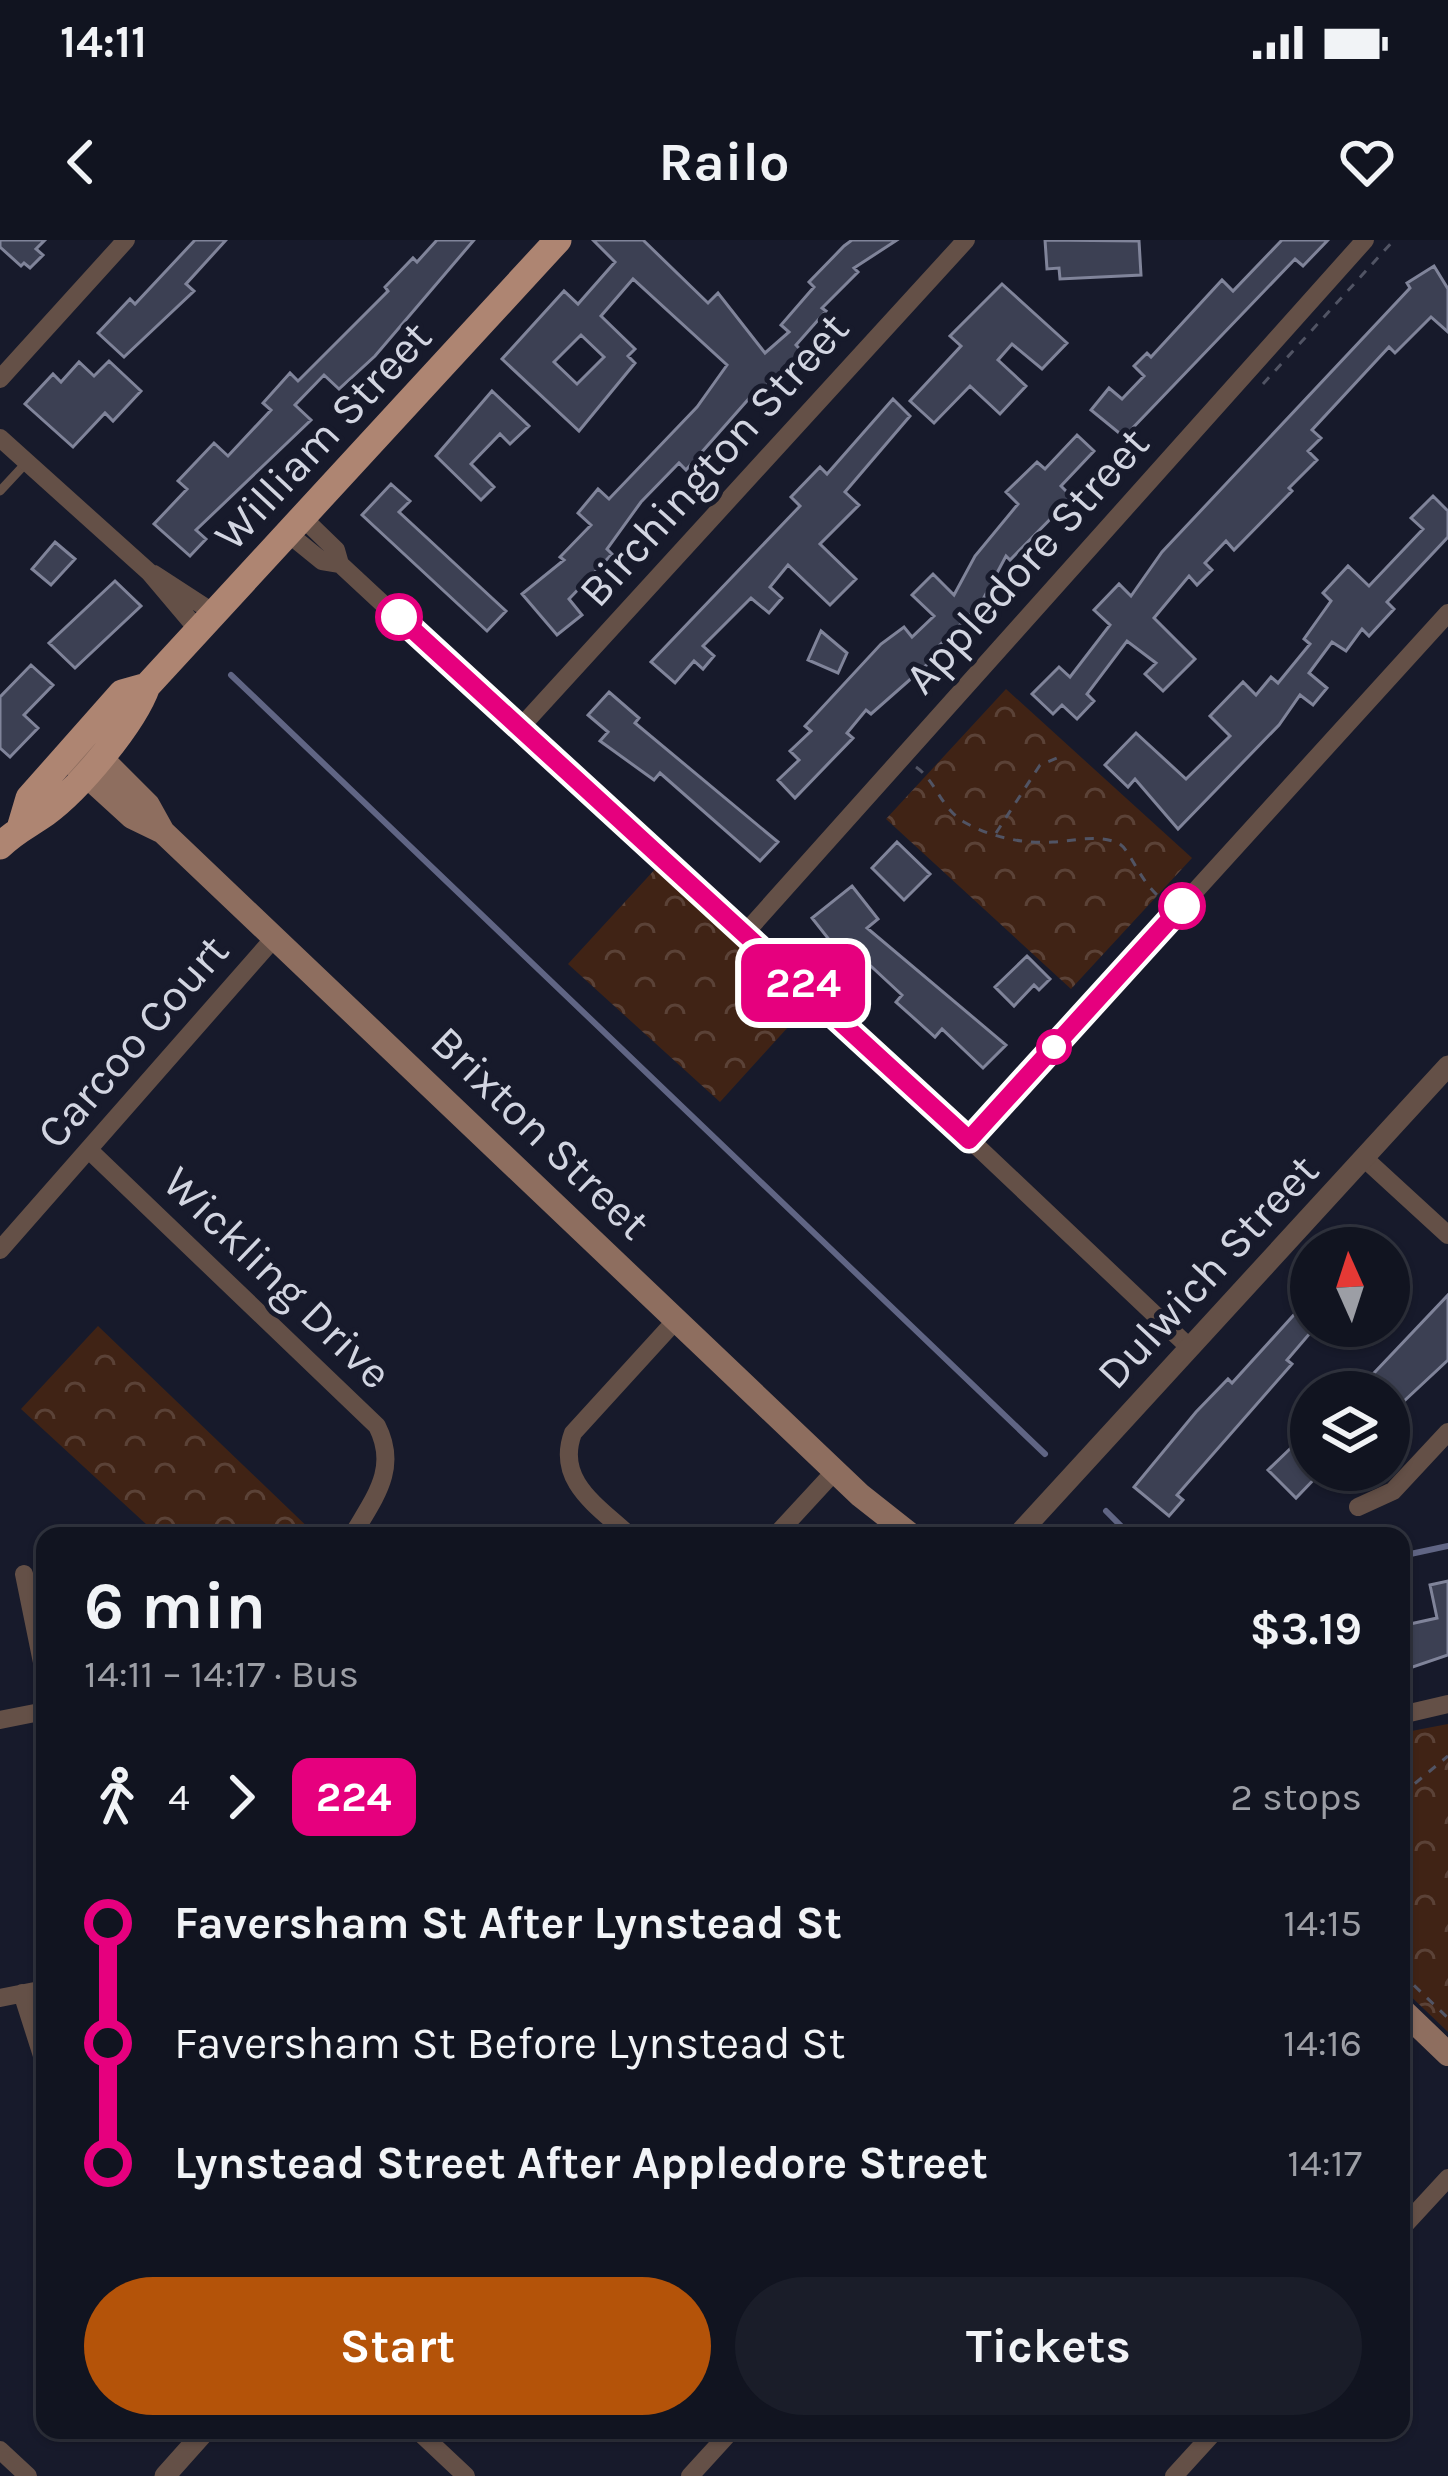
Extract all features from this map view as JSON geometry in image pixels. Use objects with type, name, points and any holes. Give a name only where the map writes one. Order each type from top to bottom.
[{"type":"main road","name":"William Street","points":[[0,846],[21,825],[45,813],[122,693],[147,686],[558,240]]},
{"type":"main road","name":"Brixton Street","points":[[83,756],[148,805],[163,832],[860,1495],[901,1527]]},
{"type":"main road","name":"Brixton Street","points":[[860,1495],[885,1527]]},
{"type":"main road","points":[[1410,2018],[1448,2054]]},
{"type":"street","points":[[0,379],[126,240]]},
{"type":"street","name":"Birchington Street","points":[[518,730],[966,240]]},
{"type":"street","name":"Appledore Street","points":[[746,932],[1365,240]]},
{"type":"street","points":[[0,438],[206,621]]},
{"type":"street","points":[[297,527],[336,550],[340,564],[681,880],[746,932],[1189,1347]]},
{"type":"street","points":[[969,1140],[1448,613]]},
{"type":"street","name":"Carcoo Court","points":[[0,1250],[274,937]]},
{"type":"street","name":"Dulwich Street","points":[[1026,1527],[1448,1066]]},
{"type":"street","name":"Wickling Drive","points":[[88,1150],[377,1426],[387,1444],[386,1478],[357,1527]]},
{"type":"street","points":[[1364,1158],[1448,1235]]},
{"type":"street","points":[[620,1527],[574,1484],[567,1449],[573,1433],[677,1319]]},
{"type":"street","points":[[1358,1508],[1393,1491],[1448,1432]]},
{"type":"street","points":[[783,1527],[836,1471]]},
{"type":"street","points":[[24,1574],[36,1644]]},
{"type":"street","points":[[1410,1713],[1448,1704]]},
{"type":"street","points":[[0,1720],[36,1713]]},
{"type":"street","points":[[0,1998],[36,1991]]},
{"type":"street","points":[[22,1994],[36,2037]]},
{"type":"street","points":[[1410,2219],[1448,2178]]},
{"type":"street","points":[[165,2476],[198,2439]]},
{"type":"street","points":[[427,2439],[466,2476]]},
{"type":"street","points":[[690,2476],[724,2439]]},
{"type":"street","points":[[1174,2476],[1208,2439]]},
{"type":"street","points":[[0,2450],[28,2476]]},
{"type":"lane","points":[[0,491],[27,462]]},
{"type":"path","points":[[995,835],[1040,765],[1063,756]]},
{"type":"path","points":[[914,766],[950,813],[995,835],[1030,842],[1081,838],[1119,843],[1129,850],[1137,877],[1168,904]]},
{"type":"path","points":[[1410,1788],[1448,1756]]},
{"type":"path","points":[[1410,1982],[1448,2018]]},
{"type":"green space","points":[[1006,689],[1192,858],[1071,989],[886,819]]},
{"type":"green space","points":[[657,867],[809,1004],[720,1102],[568,964]]},
{"type":"green space","points":[[98,1326],[308,1527],[149,1527],[21,1409]]},
{"type":"green space","points":[[1448,1724],[1448,2032],[1410,1996],[1410,1731]]},
{"type":"building","points":[[0,240],[45,240],[36,249],[43,255],[30,268],[21,266],[0,247]]},
{"type":"building","points":[[195,240],[226,240],[186,284],[194,291],[124,357],[98,333],[130,299],[135,304]]},
{"type":"building","points":[[437,240],[474,240],[375,356],[339,389],[324,375],[295,405],[311,420],[196,530],[206,539],[190,556],[154,524],[187,489],[178,481],[214,443],[228,456],[271,410],[263,403],[290,373],[298,381],[388,291],[385,287],[413,258],[417,262]]},
{"type":"building","points":[[593,240],[643,240],[708,303],[718,293],[765,353],[789,332],[781,325],[814,287],[809,282],[844,246],[852,240],[897,240],[854,268],[858,272],[822,308],[826,311],[796,345],[809,359],[753,394],[686,470],[679,463],[641,502],[607,549],[612,554],[569,599],[582,615],[557,635],[522,594],[564,560],[560,557],[591,525],[578,513],[598,489],[609,499],[697,407],[727,365],[633,279],[601,316],[635,349],[628,356],[635,363],[579,431],[502,359],[564,291],[578,304],[615,262]],"holes":[[[581,335],[604,357],[577,384],[554,362]]]},
{"type":"building","points":[[1045,240],[1139,241],[1141,275],[1060,279],[1059,268],[1047,269]]},
{"type":"building","points":[[1282,240],[1328,240],[1303,266],[1295,259],[1124,437],[1091,410],[1109,388],[1122,399],[1144,376],[1134,366],[1147,353],[1151,357],[1222,280],[1233,291]]},
{"type":"building","points":[[1434,266],[1448,289],[1448,332],[1431,317],[1395,353],[1389,347],[1312,430],[1321,438],[1308,451],[1317,460],[1289,488],[1292,491],[1234,550],[1226,541],[1205,563],[1212,570],[1197,585],[1189,576],[1154,618],[1195,659],[1163,691],[1145,674],[1156,663],[1127,641],[1087,694],[1094,701],[1077,719],[1062,705],[1053,714],[1032,694],[1059,667],[1070,677],[1110,625],[1094,610],[1119,584],[1131,596],[1162,552],[1410,288],[1407,283]]},
{"type":"building","points":[[1002,284],[1067,343],[1042,369],[1012,344],[998,360],[1026,386],[1000,414],[970,386],[934,423],[910,401],[961,346],[950,336]]},
{"type":"building","points":[[109,361],[141,391],[113,421],[105,413],[73,447],[25,404],[53,374],[61,382],[79,362],[94,376]]},
{"type":"building","points":[[492,391],[529,426],[510,444],[500,434],[471,464],[494,487],[481,500],[436,456]]},
{"type":"building","points":[[893,399],[910,416],[845,492],[859,505],[820,544],[856,579],[830,605],[788,565],[770,587],[782,598],[769,613],[751,598],[703,646],[714,656],[703,669],[694,661],[675,683],[651,662],[800,506],[791,497],[820,467],[827,474]]},
{"type":"building","points":[[1077,435],[1094,451],[1061,486],[1072,497],[1010,560],[1006,556],[980,605],[927,658],[930,662],[871,714],[866,710],[847,733],[853,738],[795,798],[778,780],[799,760],[790,751],[811,731],[805,726],[881,644],[904,627],[912,637],[934,616],[912,595],[933,574],[954,595],[975,556],[1018,504],[1006,492],[1037,462],[1045,469]]},
{"type":"building","points":[[391,484],[410,501],[399,512],[506,611],[487,631],[362,515]]},
{"type":"building","points":[[1433,496],[1448,511],[1448,537],[1387,602],[1394,609],[1369,636],[1362,629],[1346,651],[1332,642],[1309,673],[1327,688],[1313,705],[1300,695],[1279,725],[1178,829],[1135,779],[1128,787],[1105,765],[1136,733],[1186,779],[1230,736],[1210,716],[1243,682],[1256,695],[1271,677],[1278,683],[1310,644],[1304,639],[1331,601],[1323,593],[1348,566],[1369,586],[1423,529],[1411,518]]},
{"type":"building","points":[[55,542],[75,559],[51,585],[32,569]]},
{"type":"building","points":[[115,581],[141,606],[75,668],[49,643]]},
{"type":"building","points":[[821,631],[847,653],[838,673],[808,660]]},
{"type":"building","points":[[31,665],[53,685],[24,715],[38,728],[10,757],[0,748],[0,697]]},
{"type":"building","points":[[609,692],[639,718],[635,723],[778,842],[760,861],[660,773],[654,780],[600,741],[608,732],[588,715]]},
{"type":"building","points":[[897,842],[930,874],[904,900],[872,868]]},
{"type":"building","points":[[852,886],[878,919],[867,928],[1006,1045],[983,1068],[942,1029],[935,1037],[896,1002],[902,995],[847,944],[838,951],[812,918]]},
{"type":"building","points":[[1027,956],[1050,979],[1039,990],[1034,985],[1014,1006],[995,987]]},
{"type":"building","points":[[1448,1295],[1448,1360],[1410,1395],[1410,1371],[1376,1371],[1399,1347],[1410,1347],[1410,1335]]},
{"type":"building","points":[[1290,1319],[1290,1347],[1298,1347],[1287,1360],[1292,1364],[1177,1495],[1183,1500],[1169,1516],[1134,1487],[1196,1412],[1228,1379],[1232,1383]]},
{"type":"building","points":[[1290,1449],[1290,1491],[1303,1491],[1296,1498],[1268,1470]]},
{"type":"building","points":[[1448,1581],[1448,1655],[1410,1668],[1410,1624],[1437,1618],[1430,1585]]},
{"type":"waterway","points":[[231,675],[1045,1454]]},
{"type":"waterway","points":[[1106,1511],[1122,1527]]},
{"type":"waterway","points":[[1410,1554],[1448,1546]]},
{"type":"bus line","name":"224","points":[[399,617],[681,880],[834,1011],[969,1140],[1182,906]]}]
